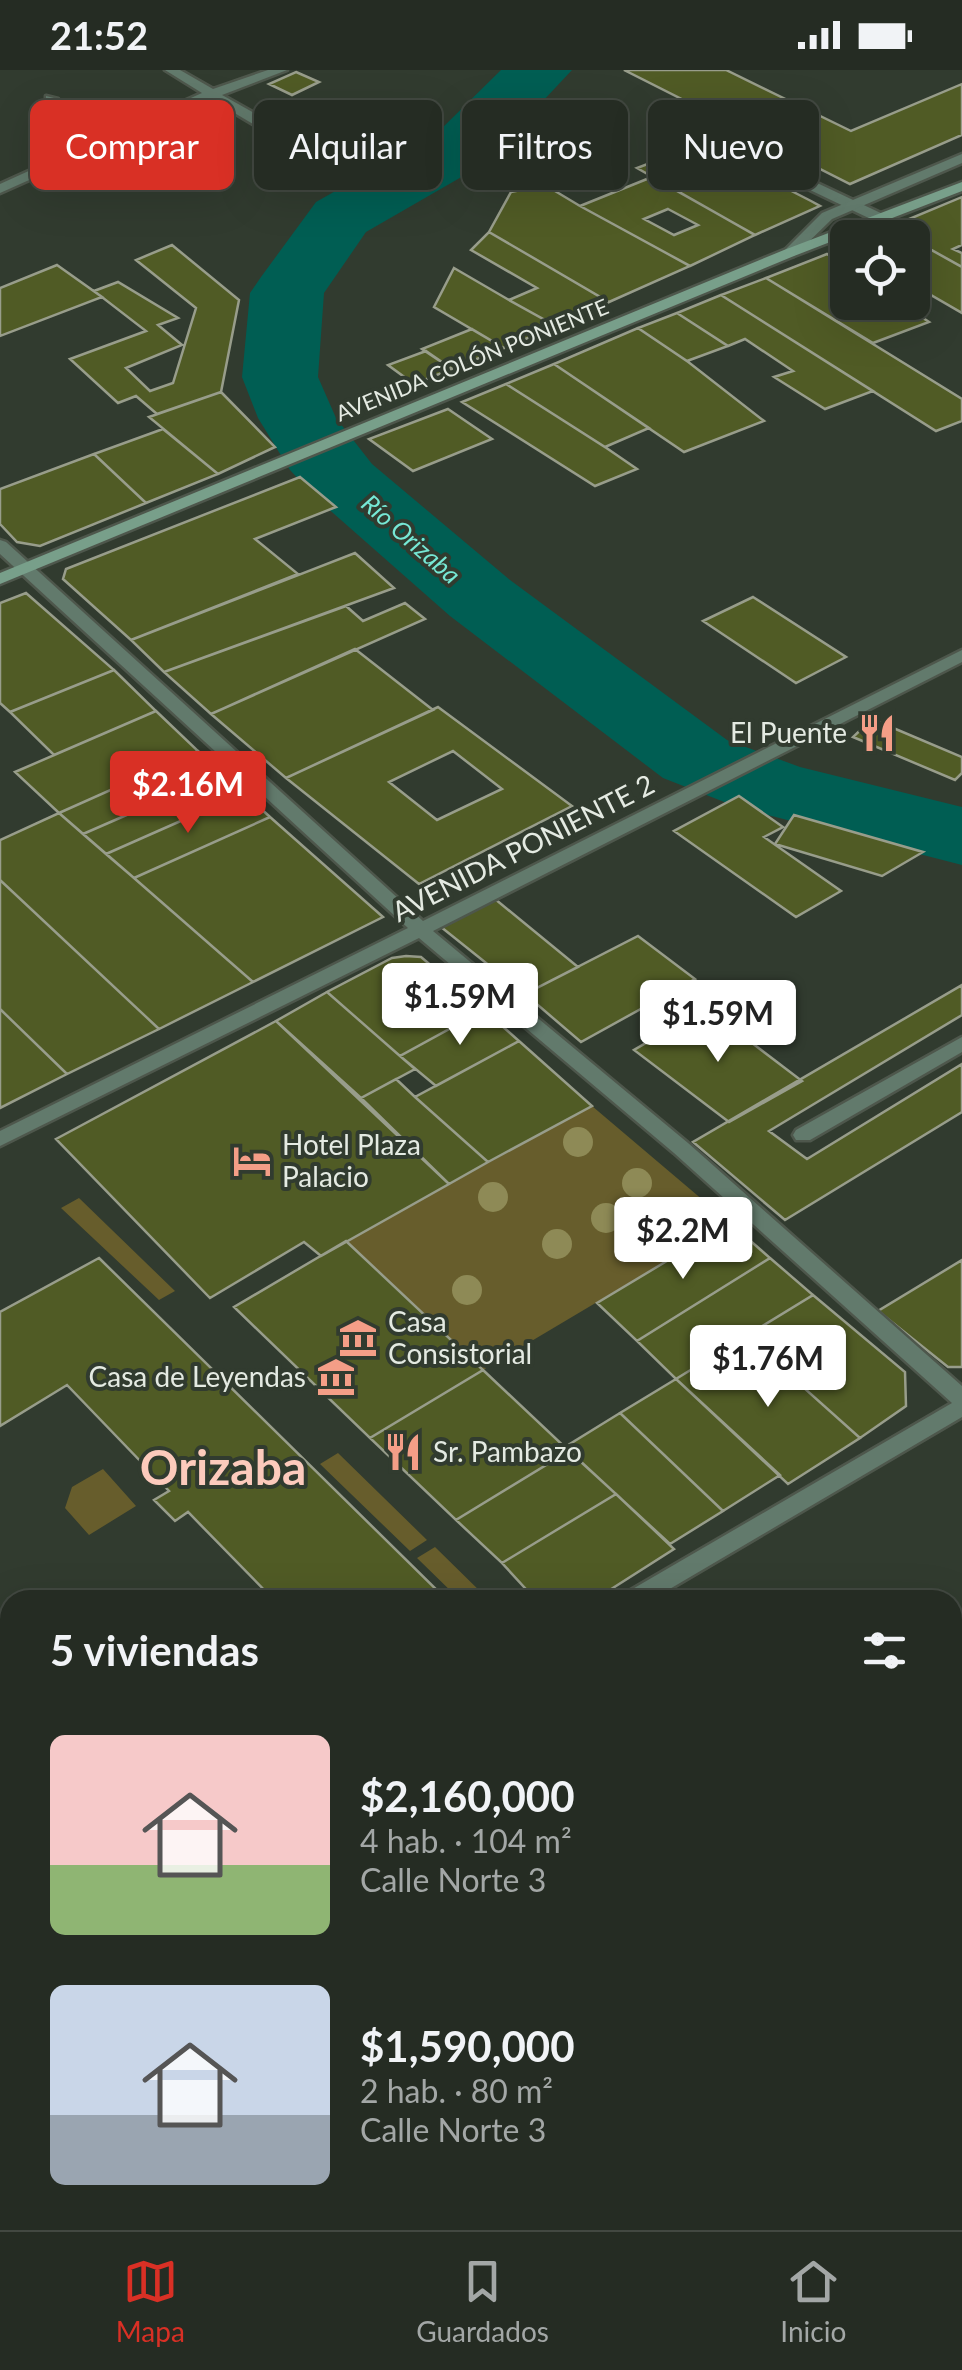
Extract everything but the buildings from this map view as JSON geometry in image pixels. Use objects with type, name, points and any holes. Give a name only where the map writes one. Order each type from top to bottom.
[{"type":"street","points":[[172,70],[254,119]]},
{"type":"street","points":[[197,100],[281,70]]},
{"type":"street","points":[[789,253],[827,216],[962,158]]},
{"type":"street","points":[[0,189],[30,175]]},
{"type":"street","name":"AVENIDA COLÓN PONIENTE","points":[[0,578],[789,253],[962,186]]},
{"type":"street","points":[[819,188],[882,219]]},
{"type":"street","points":[[0,545],[421,930],[681,1148],[962,1403],[649,1590]]},
{"type":"street","name":"AVENIDA PONIENTE 2","points":[[0,1140],[962,655]]},
{"type":"street","points":[[803,1135],[962,1043]]},
{"type":"shaded area","points":[[592,1106],[730,1223],[483,1370],[346,1241]]},
{"type":"shaded area","points":[[79,1198],[175,1291],[159,1300],[61,1208]]},
{"type":"shaded area","points":[[338,1453],[427,1540],[410,1551],[320,1464]]},
{"type":"shaded area","points":[[103,1469],[136,1506],[89,1535],[65,1508],[72,1487]]},
{"type":"shaded area","points":[[435,1547],[479,1590],[450,1590],[417,1558]]},
{"type":"waterway","name":"Río Orizaba","points":[[539,70],[460,149],[341,217],[287,293],[280,377],[297,418],[318,453],[344,481],[480,598],[695,759],[769,787],[962,836]]},
{"type":"place","name":"El Puente","points":[[877,733]]},
{"type":"place","name":"Hotel Plaza Palacio","points":[[252,1161]]},
{"type":"place","name":"Casa Consistorial","points":[[358,1338]]},
{"type":"place","name":"Casa de Leyendas","points":[[336,1377]]},
{"type":"place","name":"Sr. Pambazo","points":[[403,1452]]},
{"type":"district","name":"Orizaba","points":[[223,1468]]}]
